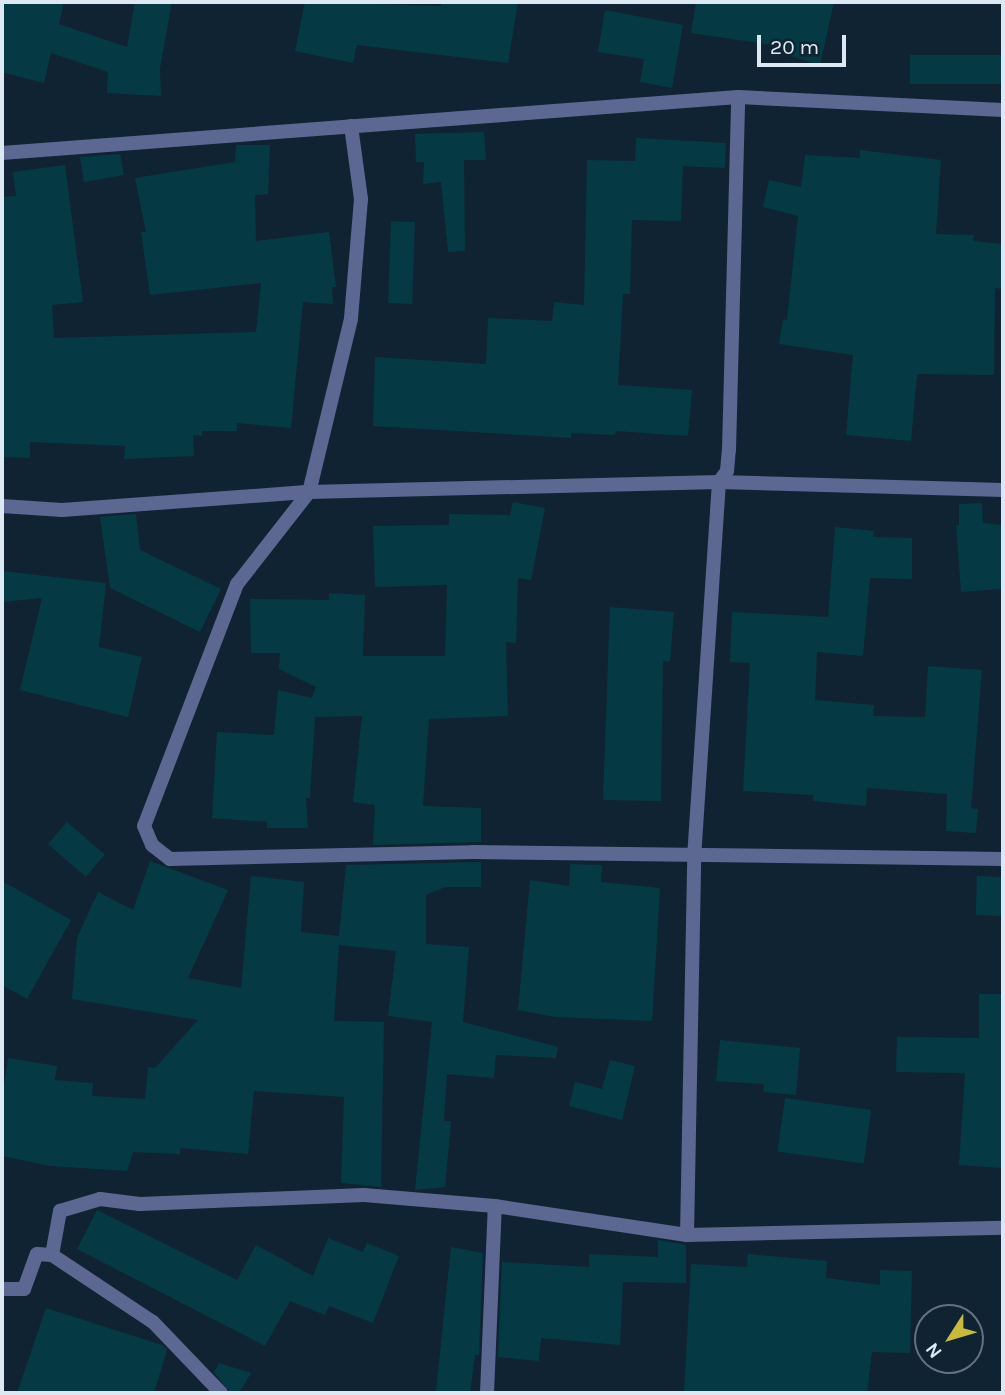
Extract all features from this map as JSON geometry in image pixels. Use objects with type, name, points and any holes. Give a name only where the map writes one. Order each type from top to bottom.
[{"type":"street","points":[[2,153],[738,97],[1003,110]]},
{"type":"street","points":[[687,1235],[694,858],[719,482],[727,471],[729,450],[738,97]]},
{"type":"street","points":[[351,126],[361,198],[351,319],[309,492],[237,584],[144,826],[152,845],[170,859],[473,852],[694,858],[1003,859]]},
{"type":"street","points":[[2,506],[110,508],[309,492],[719,482],[1003,490]]},
{"type":"street","points":[[52,1255],[60,1211],[100,1199],[140,1204],[364,1195],[495,1206],[687,1235],[1003,1228]]},
{"type":"street","points":[[486,1393],[495,1206]]},
{"type":"street","points":[[2,1289],[24,1289],[37,1254],[52,1255],[153,1322],[220,1393]]},
{"type":"building","points":[[2,2],[64,2],[59,24],[127,47],[135,2],[172,2],[160,68],[161,96],[107,93],[108,72],[51,53],[44,83],[2,72]]},
{"type":"building","points":[[305,2],[441,6],[441,2],[518,2],[508,63],[357,45],[353,63],[295,51]]},
{"type":"building","points":[[696,2],[834,2],[820,65],[771,50],[772,45],[691,33]]},
{"type":"building","points":[[605,10],[683,25],[672,88],[640,82],[644,59],[598,52]]},
{"type":"building","points":[[910,55],[1003,55],[1003,84],[910,84]]},
{"type":"building","points":[[484,132],[486,160],[464,160],[465,251],[448,252],[441,182],[423,184],[424,162],[416,162],[415,134]]},
{"type":"building","points":[[636,138],[726,143],[725,168],[683,166],[681,221],[632,220],[630,294],[623,294],[618,385],[692,390],[688,436],[616,431],[615,435],[571,433],[571,438],[373,426],[375,357],[486,364],[488,318],[552,321],[554,302],[584,305],[587,160],[635,161]]},
{"type":"building","points":[[236,145],[270,145],[268,194],[255,195],[256,241],[329,232],[336,287],[332,287],[333,304],[303,302],[291,428],[237,423],[237,431],[202,431],[202,436],[193,435],[194,456],[124,459],[125,446],[30,442],[30,458],[2,457],[2,197],[16,196],[13,172],[65,165],[83,302],[52,305],[54,338],[256,332],[261,283],[150,295],[141,232],[146,232],[135,178],[235,162]]},
{"type":"building","points":[[860,150],[941,160],[936,234],[974,235],[973,241],[1003,244],[1003,289],[995,288],[994,375],[917,374],[911,441],[846,435],[853,355],[779,344],[783,319],[787,320],[798,216],[763,207],[769,180],[801,187],[805,155],[860,158]]},
{"type":"building","points":[[120,154],[124,175],[84,182],[80,157]]},
{"type":"building","points":[[391,221],[415,222],[412,304],[388,303]]},
{"type":"building","points":[[513,502],[545,508],[531,580],[518,578],[516,643],[506,642],[508,716],[429,719],[423,806],[481,808],[481,842],[373,845],[375,805],[353,802],[362,716],[315,717],[310,798],[306,798],[308,828],[267,828],[267,822],[212,818],[217,732],[274,735],[278,690],[312,698],[316,687],[279,669],[280,653],[251,653],[250,599],[329,600],[329,593],[365,595],[363,656],[445,656],[447,585],[375,587],[373,526],[449,525],[449,514],[510,515]]},
{"type":"building","points":[[982,503],[983,523],[1003,525],[1003,589],[961,592],[956,525],[959,525],[959,504]]},
{"type":"building","points":[[136,514],[140,550],[221,589],[200,632],[110,588],[100,517]]},
{"type":"building","points":[[835,527],[874,531],[873,537],[912,538],[912,579],[870,578],[863,656],[817,652],[815,700],[874,705],[873,716],[925,717],[928,666],[982,670],[971,808],[978,809],[976,833],[946,831],[947,794],[867,788],[866,806],[813,801],[814,795],[743,791],[750,663],[730,662],[732,612],[828,617]]},
{"type":"building","points":[[2,571],[106,583],[99,647],[142,657],[128,717],[20,690],[42,598],[2,602]]},
{"type":"building","points":[[610,607],[674,612],[670,662],[663,661],[661,801],[603,800]]},
{"type":"building","points":[[67,822],[105,855],[86,877],[48,844]]},
{"type":"building","points":[[150,861],[228,890],[188,978],[241,988],[251,876],[304,882],[301,932],[339,936],[346,865],[481,862],[481,887],[445,887],[426,895],[426,944],[469,947],[463,1022],[558,1047],[556,1058],[496,1055],[494,1078],[447,1074],[444,1121],[451,1121],[445,1187],[415,1190],[432,1022],[388,1016],[396,951],[339,945],[334,1021],[384,1022],[381,1187],[341,1183],[344,1097],[254,1091],[248,1154],[180,1148],[180,1154],[133,1152],[127,1171],[50,1166],[2,1156],[2,1098],[8,1058],[57,1066],[55,1080],[93,1083],[92,1096],[145,1099],[148,1067],[155,1068],[198,1020],[72,999],[77,938],[98,892],[133,910]]},
{"type":"building","points":[[570,864],[602,865],[601,882],[660,888],[652,1021],[555,1017],[518,1010],[530,880],[569,886]]},
{"type":"building","points":[[977,876],[1003,877],[1002,916],[976,915]]},
{"type":"building","points":[[2,881],[71,920],[27,999],[2,985]]},
{"type":"building","points":[[979,994],[1003,994],[1003,1168],[959,1165],[965,1073],[896,1072],[897,1037],[979,1038]]},
{"type":"building","points":[[720,1040],[800,1048],[796,1095],[763,1092],[764,1084],[716,1081]]},
{"type":"building","points":[[610,1060],[635,1066],[622,1120],[569,1106],[575,1082],[602,1089]]},
{"type":"building","points":[[785,1098],[871,1110],[864,1164],[777,1151]]},
{"type":"building","points":[[97,1210],[237,1280],[256,1245],[313,1276],[328,1238],[363,1252],[367,1243],[399,1256],[373,1323],[329,1306],[325,1315],[290,1301],[265,1346],[77,1249]]},
{"type":"building","points":[[658,1240],[686,1245],[686,1283],[623,1282],[620,1345],[541,1338],[539,1361],[498,1357],[502,1262],[589,1267],[589,1254],[658,1257]]},
{"type":"building","points":[[451,1247],[483,1253],[479,1355],[475,1355],[470,1393],[436,1391]]},
{"type":"building","points":[[748,1254],[827,1261],[826,1278],[880,1285],[880,1270],[912,1271],[910,1353],[872,1352],[867,1393],[684,1393],[691,1264],[747,1267]]},
{"type":"building","points":[[46,1308],[162,1345],[167,1350],[154,1393],[17,1393]]},
{"type":"building","points":[[219,1363],[251,1373],[239,1393],[230,1393],[214,1372]]}]
